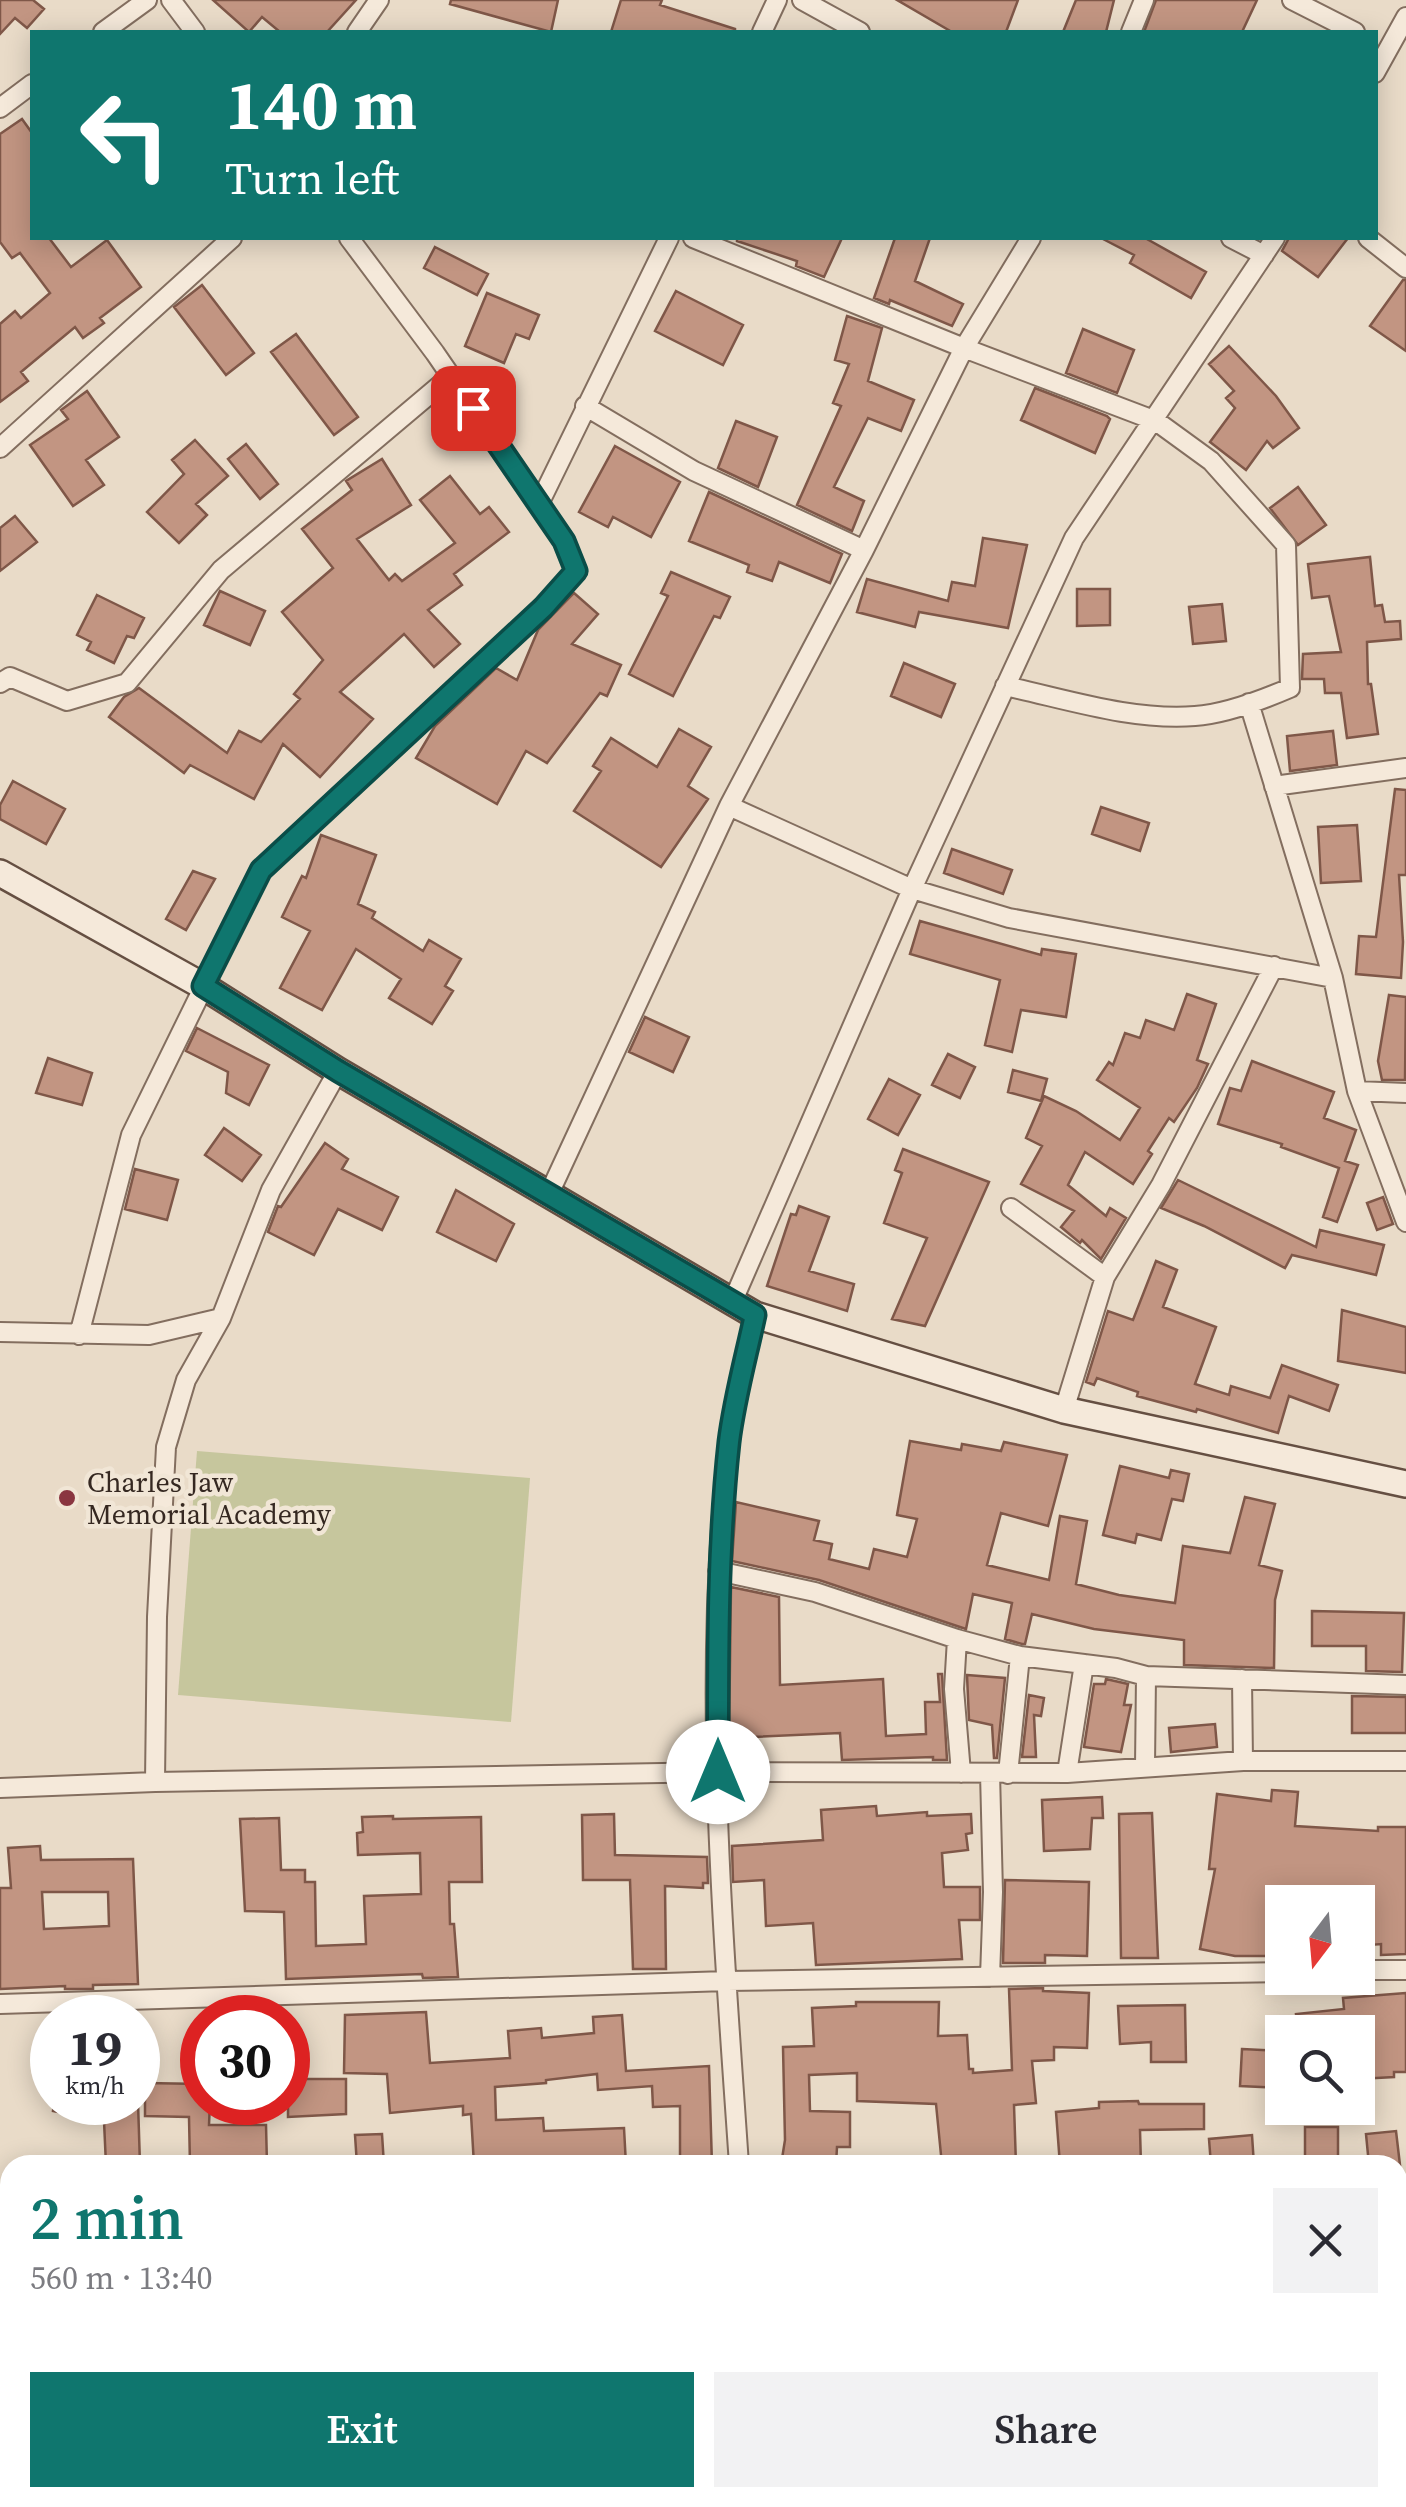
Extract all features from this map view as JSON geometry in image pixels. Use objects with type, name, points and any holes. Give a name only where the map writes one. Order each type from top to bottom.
[{"type":"street","points":[[105,30],[147,0]]},
{"type":"street","points":[[171,0],[194,30]]},
{"type":"street","points":[[357,30],[378,0]]},
{"type":"street","points":[[763,30],[777,0]]},
{"type":"street","points":[[802,0],[856,30]]},
{"type":"street","points":[[1132,30],[1144,0]]},
{"type":"street","points":[[1292,0],[1351,30]]},
{"type":"street","points":[[1382,46],[1406,17]]},
{"type":"street","points":[[0,108],[30,86]]},
{"type":"street","points":[[0,448],[230,240]]},
{"type":"street","points":[[79,1336],[131,1136],[261,870],[543,608],[576,571],[564,541],[539,504],[350,240]]},
{"type":"street","points":[[539,504],[667,240]]},
{"type":"street","points":[[698,240],[1156,421],[1211,461],[1286,545],[1290,688],[1196,716],[1126,712],[1005,686]]},
{"type":"street","points":[[548,1196],[730,806],[964,348],[1031,240]]},
{"type":"street","points":[[1235,240],[1264,255]]},
{"type":"street","points":[[738,2155],[726,1982],[718,1772],[718,1571],[744,1309],[912,889],[1074,538],[1274,240]]},
{"type":"street","points":[[1371,240],[1406,268]]},
{"type":"street","points":[[0,682],[10,677],[67,700],[126,683],[220,570],[451,376]]},
{"type":"street","points":[[585,406],[694,471],[864,550]]},
{"type":"street","points":[[1249,703],[1333,978],[1356,1092],[1406,1222]]},
{"type":"street","points":[[1274,786],[1406,768]]},
{"type":"street","points":[[730,806],[912,889],[1010,918],[1333,978]]},
{"type":"street","points":[[0,874],[203,986],[338,1071],[744,1309],[1064,1410],[1406,1484]]},
{"type":"street","points":[[1064,1410],[1105,1278],[1161,1185],[1274,966]]},
{"type":"street","points":[[155,1782],[157,1618],[166,1446],[186,1380],[221,1318],[270,1190],[338,1071]]},
{"type":"street","points":[[1356,1092],[1406,1092]]},
{"type":"street","points":[[1011,1208],[1105,1278]]},
{"type":"street","points":[[0,1332],[149,1335],[221,1318]]},
{"type":"street","points":[[718,1571],[815,1592],[957,1640],[1020,1656],[1146,1676],[1406,1685]]},
{"type":"street","points":[[957,1640],[954,1690],[960,1773]]},
{"type":"street","points":[[990,1977],[999,1774],[1020,1656]]},
{"type":"street","points":[[1068,1773],[1084,1664]]},
{"type":"street","points":[[1145,1766],[1146,1676]]},
{"type":"street","points":[[1242,1679],[1244,1761]]},
{"type":"street","points":[[0,1788],[718,1772],[1068,1773],[1244,1761],[1406,1761]]},
{"type":"street","points":[[1375,1970],[1406,1970]]},
{"type":"street","points":[[0,2004],[726,1982],[1265,1972]]},
{"type":"green space","points":[[197,1451],[530,1478],[511,1722],[178,1695]]},
{"type":"building","points":[[0,0],[33,0],[44,9],[27,28],[15,18],[0,34]]},
{"type":"building","points":[[213,0],[356,0],[329,30],[278,30],[262,17],[247,30]]},
{"type":"building","points":[[451,0],[558,0],[551,30],[450,4]]},
{"type":"building","points":[[621,0],[662,0],[660,5],[735,29],[735,30],[612,30]]},
{"type":"building","points":[[897,0],[1018,0],[1007,30],[949,30]]},
{"type":"building","points":[[1076,0],[1114,0],[1106,30],[1064,30]]},
{"type":"building","points":[[1156,0],[1257,0],[1243,30],[1145,30]]},
{"type":"building","points":[[22,119],[30,130],[30,240],[51,240],[71,267],[107,240],[141,287],[100,318],[104,323],[83,338],[75,327],[21,372],[28,381],[0,402],[0,324],[15,311],[21,318],[50,293],[20,253],[12,258],[0,242],[0,134]]},
{"type":"building","points":[[841,240],[824,277],[796,266],[797,261],[737,241]]},
{"type":"building","points":[[894,240],[929,240],[915,281],[963,304],[952,326],[890,300],[889,304],[874,298]]},
{"type":"building","points":[[1105,240],[1149,240],[1206,272],[1191,298],[1130,263],[1134,255]]},
{"type":"building","points":[[1288,240],[1346,240],[1318,277],[1282,251]]},
{"type":"building","points":[[435,247],[488,274],[477,295],[424,268]]},
{"type":"building","points":[[1406,280],[1406,351],[1370,326]]},
{"type":"building","points":[[202,285],[254,353],[226,375],[174,307]]},
{"type":"building","points":[[676,291],[743,325],[723,365],[655,331]]},
{"type":"building","points":[[487,293],[539,315],[529,339],[516,334],[504,363],[465,346]]},
{"type":"building","points":[[847,316],[882,328],[868,381],[914,400],[901,431],[868,418],[834,487],[864,501],[852,531],[797,505],[841,406],[833,403],[849,364],[835,360]]},
{"type":"building","points":[[1083,329],[1134,350],[1117,393],[1066,373]]},
{"type":"building","points":[[296,334],[358,417],[334,435],[271,352]]},
{"type":"building","points":[[1229,346],[1276,396],[1299,428],[1273,448],[1267,441],[1246,470],[1210,442],[1235,408],[1226,398],[1234,391],[1209,364]]},
{"type":"building","points":[[1035,388],[1110,419],[1095,453],[1021,420]]},
{"type":"building","points":[[87,391],[119,437],[86,460],[104,485],[73,506],[30,445],[68,419],[61,410]]},
{"type":"building","points":[[736,421],[777,437],[758,487],[718,468]]},
{"type":"building","points":[[195,440],[228,476],[196,504],[207,515],[179,543],[147,512],[184,474],[172,460]]},
{"type":"building","points":[[246,444],[278,484],[260,499],[228,459]]},
{"type":"building","points":[[615,446],[680,482],[651,537],[613,517],[608,527],[579,512]]},
{"type":"building","points":[[382,459],[411,505],[357,539],[389,580],[395,574],[402,581],[455,543],[420,500],[450,476],[480,514],[489,507],[509,532],[454,574],[462,585],[428,610],[460,644],[434,667],[404,634],[340,692],[373,719],[320,777],[283,744],[254,799],[190,765],[184,773],[109,717],[124,697],[139,688],[227,753],[239,731],[261,742],[300,699],[294,694],[323,660],[282,612],[333,568],[302,529],[352,490],[346,481]]},
{"type":"building","points":[[1298,487],[1326,525],[1298,545],[1270,508]]},
{"type":"building","points":[[709,492],[842,554],[830,583],[779,562],[772,581],[747,572],[749,565],[689,541]]},
{"type":"building","points":[[15,516],[37,542],[0,571],[0,528]]},
{"type":"building","points":[[983,538],[1027,545],[1008,628],[919,612],[915,627],[857,612],[867,579],[948,601],[952,582],[975,586]]},
{"type":"building","points":[[1370,557],[1375,606],[1382,605],[1385,622],[1400,621],[1401,639],[1367,642],[1368,684],[1378,734],[1347,738],[1341,693],[1325,693],[1324,679],[1302,679],[1303,654],[1341,652],[1329,596],[1312,598],[1308,564]]},
{"type":"building","points":[[671,572],[730,597],[720,618],[714,616],[673,696],[629,674],[668,596],[661,593]]},
{"type":"building","points":[[1077,589],[1110,589],[1110,625],[1077,626]]},
{"type":"building","points":[[220,591],[265,611],[250,645],[204,625]]},
{"type":"building","points":[[574,593],[598,614],[572,644],[621,665],[607,696],[600,693],[547,763],[526,751],[497,804],[416,758],[435,726],[496,668],[517,680],[538,630]]},
{"type":"building","points":[[97,595],[144,618],[134,638],[127,636],[114,663],[87,650],[91,642],[77,635]]},
{"type":"building","points":[[1222,604],[1226,641],[1193,644],[1189,607]]},
{"type":"building","points":[[904,663],[955,684],[941,717],[891,696]]},
{"type":"building","points":[[679,729],[711,747],[688,786],[708,799],[661,867],[574,811],[601,771],[593,766],[611,738],[657,767]]},
{"type":"building","points":[[1333,731],[1337,765],[1290,771],[1287,736]]},
{"type":"building","points":[[13,781],[65,809],[46,844],[0,819],[0,805]]},
{"type":"building","points":[[1395,789],[1406,790],[1406,875],[1399,875],[1401,978],[1356,974],[1359,936],[1376,937]]},
{"type":"building","points":[[1101,807],[1149,823],[1140,851],[1092,834]]},
{"type":"building","points":[[1357,825],[1361,881],[1321,883],[1318,827]]},
{"type":"building","points":[[321,835],[376,855],[358,904],[375,912],[372,918],[423,951],[429,940],[461,959],[445,986],[453,991],[432,1024],[389,998],[401,979],[356,949],[322,1010],[280,988],[310,931],[282,917],[302,876],[306,878]]},
{"type":"building","points":[[952,849],[1012,870],[1003,894],[944,873]]},
{"type":"building","points":[[193,871],[215,879],[186,930],[166,919]]},
{"type":"building","points":[[920,921],[1041,955],[1042,949],[1076,954],[1066,1017],[1021,1010],[1012,1052],[985,1045],[1000,980],[910,954]]},
{"type":"building","points":[[1187,994],[1216,1004],[1197,1060],[1208,1064],[1197,1088],[1174,1122],[1169,1118],[1133,1184],[1085,1152],[1068,1185],[1106,1216],[1110,1208],[1126,1218],[1101,1259],[1061,1227],[1074,1211],[1021,1184],[1042,1146],[1026,1138],[1044,1096],[1076,1111],[1120,1140],[1140,1108],[1097,1080],[1109,1062],[1113,1065],[1125,1033],[1140,1038],[1146,1020],[1174,1030]]},
{"type":"building","points":[[1389,995],[1406,997],[1405,1080],[1382,1080],[1378,1061]]},
{"type":"building","points":[[645,1017],[689,1037],[673,1072],[629,1052]]},
{"type":"building","points":[[197,1028],[269,1065],[249,1105],[226,1093],[228,1072],[186,1051]]},
{"type":"building","points":[[948,1054],[975,1067],[960,1098],[932,1085]]},
{"type":"building","points":[[48,1058],[92,1073],[82,1105],[36,1093]]},
{"type":"building","points":[[1252,1061],[1334,1092],[1324,1118],[1356,1130],[1345,1161],[1358,1165],[1337,1222],[1323,1217],[1339,1168],[1281,1147],[1282,1144],[1218,1124],[1230,1088],[1241,1091]]},
{"type":"building","points":[[1013,1070],[1047,1079],[1041,1101],[1008,1092]]},
{"type":"building","points":[[889,1079],[920,1095],[898,1135],[868,1119]]},
{"type":"building","points":[[224,1128],[261,1155],[242,1181],[205,1155]]},
{"type":"building","points":[[325,1143],[348,1159],[342,1169],[398,1197],[382,1230],[338,1209],[314,1255],[268,1232],[278,1206],[281,1207]]},
{"type":"building","points":[[903,1149],[989,1182],[925,1326],[892,1319],[927,1238],[884,1223],[902,1173],[895,1170]]},
{"type":"building","points":[[135,1169],[178,1180],[167,1220],[125,1209]]},
{"type":"building","points":[[1178,1180],[1316,1247],[1320,1230],[1384,1245],[1376,1275],[1292,1255],[1285,1268],[1161,1208]]},
{"type":"building","points":[[456,1190],[514,1224],[496,1261],[437,1232]]},
{"type":"building","points":[[1383,1197],[1393,1224],[1377,1230],[1367,1203]]},
{"type":"building","points":[[799,1206],[829,1217],[809,1271],[854,1284],[847,1311],[767,1286],[791,1214],[796,1215]]},
{"type":"building","points":[[1156,1261],[1177,1270],[1163,1307],[1216,1327],[1195,1384],[1229,1395],[1231,1386],[1270,1398],[1282,1365],[1338,1385],[1329,1411],[1289,1396],[1278,1433],[1137,1396],[1138,1392],[1097,1378],[1094,1385],[1086,1382],[1108,1311],[1133,1320]]},
{"type":"building","points":[[1342,1310],[1406,1327],[1406,1373],[1338,1361]]},
{"type":"building","points":[[910,1441],[961,1450],[962,1444],[1001,1451],[1004,1442],[1067,1455],[1048,1526],[1001,1513],[987,1565],[1049,1580],[1060,1516],[1087,1521],[1076,1584],[1119,1595],[1175,1603],[1183,1546],[1230,1553],[1245,1497],[1275,1504],[1259,1565],[1282,1571],[1275,1600],[1274,1668],[1184,1665],[1184,1640],[1094,1629],[1032,1614],[1022,1644],[1005,1639],[1012,1603],[973,1594],[966,1629],[819,1580],[732,1561],[736,1502],[819,1521],[814,1540],[832,1544],[829,1559],[869,1569],[874,1549],[907,1557],[917,1519],[897,1515]]},
{"type":"building","points":[[1120,1466],[1169,1478],[1171,1470],[1189,1474],[1183,1501],[1172,1499],[1161,1540],[1137,1534],[1135,1543],[1103,1535]]},
{"type":"building","points":[[731,1587],[779,1597],[780,1685],[883,1679],[886,1736],[926,1734],[925,1702],[940,1702],[938,1674],[942,1674],[947,1760],[842,1760],[840,1733],[729,1738]]},
{"type":"building","points":[[1312,1611],[1404,1613],[1402,1672],[1366,1671],[1366,1646],[1312,1646]]},
{"type":"building","points":[[967,1675],[1005,1678],[997,1758],[992,1725],[969,1720]]},
{"type":"building","points":[[1106,1679],[1128,1684],[1124,1705],[1131,1705],[1121,1752],[1084,1747],[1094,1684],[1105,1684]]},
{"type":"building","points":[[1029,1695],[1044,1698],[1041,1716],[1034,1715],[1036,1757],[1022,1757]]},
{"type":"building","points":[[1352,1696],[1406,1697],[1406,1733],[1352,1733]]},
{"type":"building","points":[[1215,1724],[1217,1747],[1171,1752],[1169,1728]]},
{"type":"building","points":[[1272,1790],[1298,1792],[1295,1826],[1378,1831],[1378,1827],[1406,1827],[1406,1954],[1381,1955],[1381,1944],[1375,1945],[1375,1885],[1265,1885],[1265,1956],[1235,1956],[1200,1949],[1215,1869],[1209,1869],[1217,1794],[1271,1801]]},
{"type":"building","points":[[1102,1797],[1103,1818],[1092,1818],[1090,1849],[1044,1851],[1042,1800]]},
{"type":"building","points":[[876,1806],[877,1816],[971,1814],[972,1833],[966,1834],[968,1850],[942,1853],[944,1887],[980,1887],[980,1920],[959,1920],[962,1959],[816,1965],[813,1923],[766,1926],[764,1880],[733,1882],[732,1846],[823,1840],[821,1810]]},
{"type":"building","points":[[1152,1813],[1158,1958],[1121,1958],[1119,1814]]},
{"type":"building","points":[[614,1814],[615,1855],[707,1857],[708,1883],[703,1883],[703,1888],[665,1886],[666,1969],[633,1969],[630,1880],[583,1880],[582,1815]]},
{"type":"building","points":[[362,1817],[481,1817],[482,1882],[449,1882],[458,1977],[423,1978],[422,1974],[286,1979],[284,1912],[245,1911],[240,1819],[279,1818],[281,1870],[305,1870],[305,1882],[315,1882],[316,1946],[366,1944],[364,1896],[421,1894],[420,1853],[358,1855],[357,1833],[363,1832]]},
{"type":"building","points":[[40,1846],[41,1860],[133,1859],[138,1984],[93,1985],[93,1989],[0,1989],[0,1888],[11,1888],[8,1848]],"holes":[[[42,1892],[108,1892],[109,1926],[44,1929]]]},
{"type":"building","points":[[1005,1880],[1089,1882],[1087,1956],[1045,1955],[1045,1963],[1003,1963]]},
{"type":"building","points":[[1009,1989],[1089,1993],[1087,2048],[1054,2047],[1054,2060],[1032,2061],[1036,2103],[1014,2105],[1016,2155],[941,2155],[936,2104],[857,2101],[857,2073],[809,2075],[810,2111],[850,2112],[850,2147],[837,2147],[837,2155],[783,2155],[783,2047],[814,2046],[812,2008],[856,2006],[856,2002],[939,2002],[938,2036],[967,2035],[969,2069],[973,2073],[1012,2070]]},
{"type":"building","points":[[1406,1993],[1406,2072],[1375,2078],[1375,2015],[1296,2015],[1344,2009],[1343,1998]]},
{"type":"building","points":[[1185,2005],[1186,2062],[1151,2062],[1151,2042],[1120,2044],[1118,2006]]},
{"type":"building","points":[[426,2012],[430,2063],[510,2058],[508,2031],[541,2028],[542,2038],[594,2033],[593,2017],[622,2015],[626,2071],[709,2066],[712,2155],[680,2155],[680,2106],[653,2107],[652,2086],[598,2090],[597,2074],[495,2087],[496,2120],[543,2118],[544,2131],[624,2128],[625,2155],[473,2155],[471,2114],[463,2115],[463,2106],[390,2113],[387,2074],[344,2073],[345,2015]]},
{"type":"building","points":[[1242,2049],[1265,2050],[1265,2087],[1240,2086]]},
{"type":"building","points":[[310,2079],[346,2079],[346,2114],[310,2116]]},
{"type":"building","points":[[160,2083],[180,2084],[180,2117],[160,2116]]},
{"type":"building","points":[[1099,2102],[1204,2104],[1204,2129],[1140,2130],[1141,2155],[1059,2155],[1056,2112],[1099,2108]]},
{"type":"building","points":[[104,2125],[139,2125],[140,2155],[106,2155]]},
{"type":"building","points":[[189,2125],[266,2125],[267,2155],[190,2155]]},
{"type":"building","points":[[1305,2127],[1338,2127],[1338,2155],[1305,2155]]},
{"type":"building","points":[[1396,2131],[1399,2155],[1368,2155],[1366,2134]]},
{"type":"building","points":[[382,2134],[383,2155],[356,2155],[355,2135]]},
{"type":"building","points":[[1252,2135],[1253,2155],[1210,2155],[1209,2139]]},
{"type":"place","name":"Charles Jaw Memorial Academy","points":[[67,1498]]},
{"type":"route","points":[[473,408],[564,541],[576,571],[543,608],[261,870],[203,986],[338,1071],[755,1315],[730,1437],[718,1571],[718,1772]]}]
